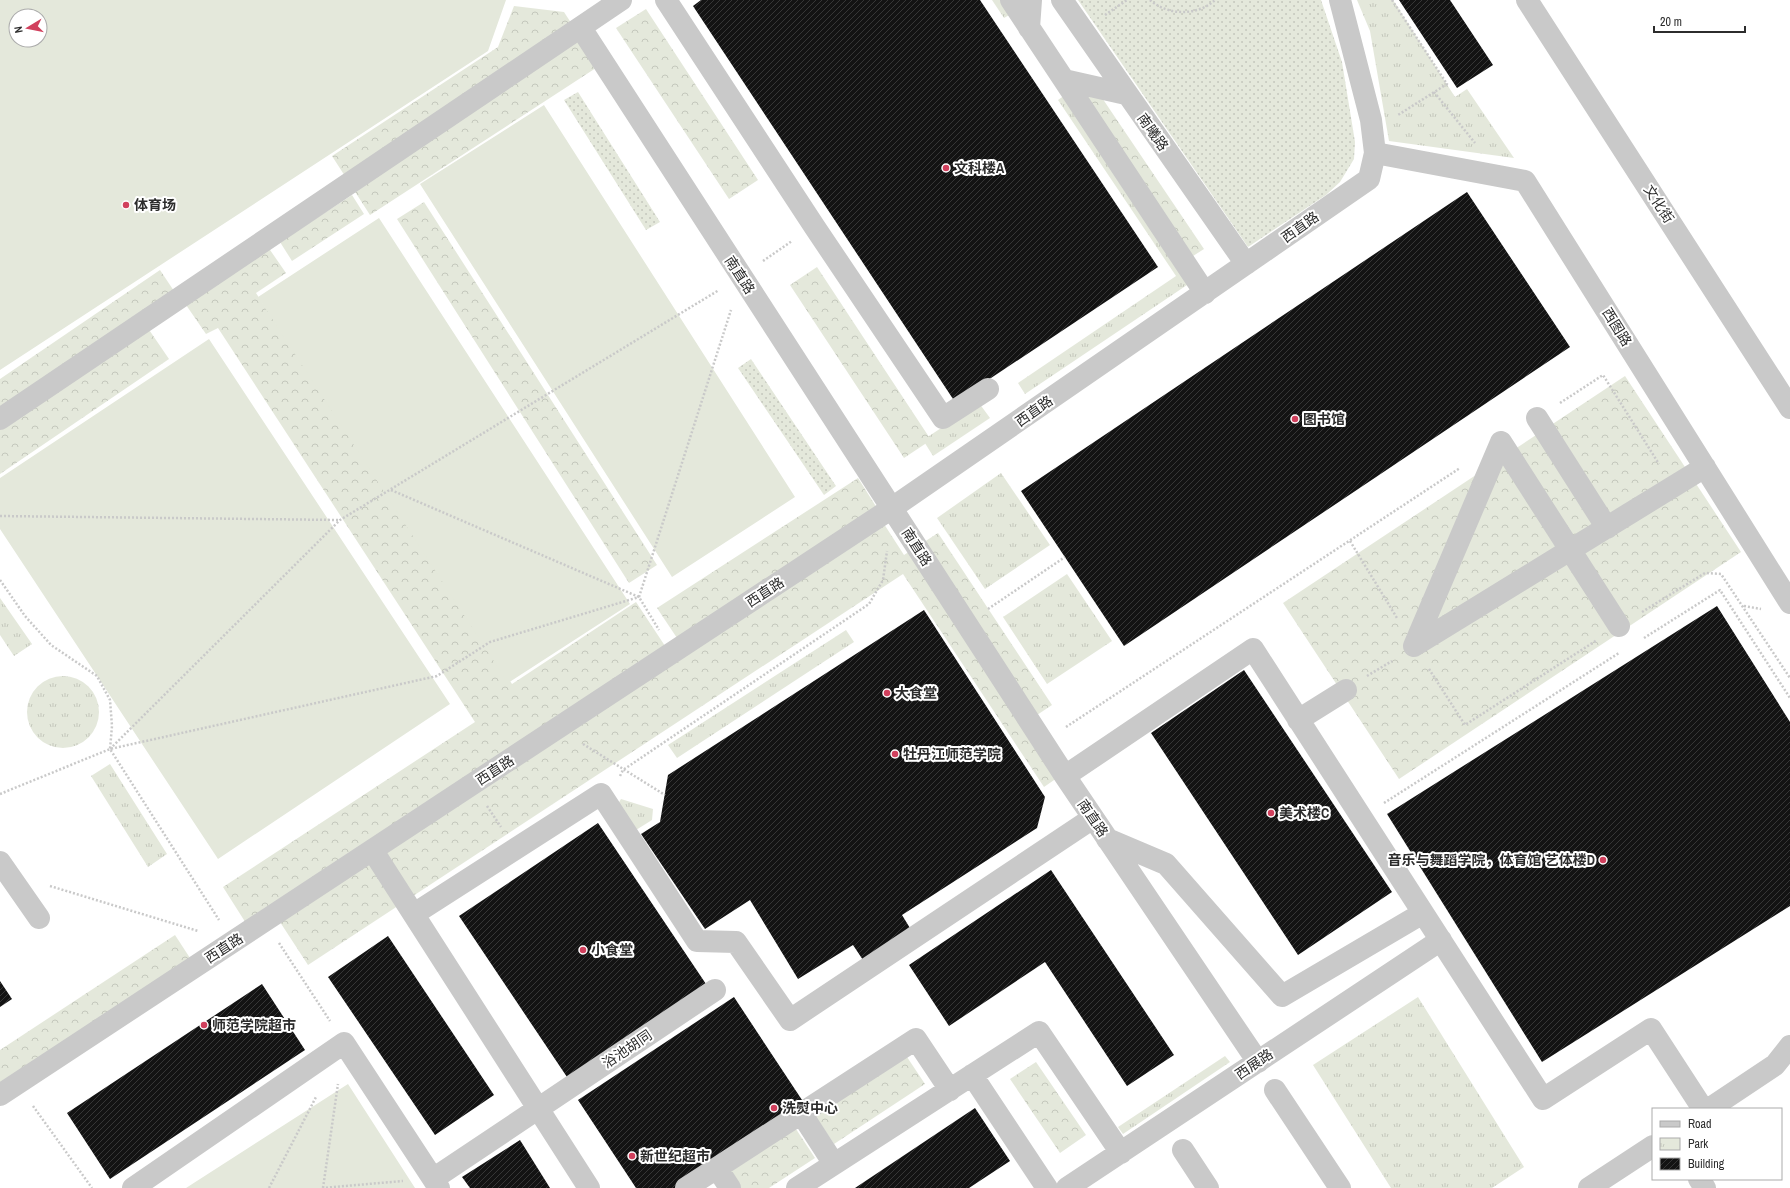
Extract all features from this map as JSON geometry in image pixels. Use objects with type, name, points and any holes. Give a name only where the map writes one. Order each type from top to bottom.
[{"type":"street","points":[[0,419],[581,28],[620,0]]},
{"type":"street","points":[[666,0],[814,226],[943,418],[988,389]]},
{"type":"street","points":[[1010,0],[1205,293]]},
{"type":"street","points":[[1029,28],[1031,0]]},
{"type":"street","name":"南曦路","points":[[1062,0],[1126,94],[1246,264]]},
{"type":"street","name":"西直路","points":[[8,1089],[373,851],[892,508],[1369,179],[1375,153],[1371,120],[1340,0]]},
{"type":"street","name":"文化街","points":[[1527,0],[1790,408]]},
{"type":"street","name":"南直路","points":[[581,28],[1065,776],[1258,1062]]},
{"type":"street","points":[[1064,80],[1126,94]]},
{"type":"street","name":"西图路","points":[[1375,153],[1525,181],[1790,603]]},
{"type":"street","points":[[1537,418],[1607,528]]},
{"type":"street","points":[[1414,646],[1501,442],[1619,626]]},
{"type":"street","points":[[1414,646],[1705,467]]},
{"type":"street","points":[[1065,776],[1253,649],[1543,1099],[1651,1029],[1702,1108]]},
{"type":"street","points":[[1298,720],[1346,690]]},
{"type":"street","points":[[414,914],[601,794],[697,940],[736,942],[790,1020],[1093,818]]},
{"type":"street","points":[[1107,839],[1166,864],[1282,996],[1423,913]]},
{"type":"street","points":[[373,851],[589,1188]]},
{"type":"street","points":[[0,862],[39,918]]},
{"type":"street","name":"西展路","points":[[1067,1188],[1441,940]]},
{"type":"street","name":"浴池胡同","points":[[436,1183],[538,1108],[715,990]]},
{"type":"street","points":[[797,1188],[1039,1032],[1121,1153]]},
{"type":"street","points":[[686,1188],[916,1038],[950,1090]]},
{"type":"street","points":[[133,1188],[344,1043],[436,1183]]},
{"type":"street","points":[[1710,1108],[1774,1065],[1790,1046]]},
{"type":"street","points":[[972,1075],[1047,1188]]},
{"type":"street","points":[[1275,1090],[1340,1188]]},
{"type":"street","points":[[801,1113],[834,1164]]},
{"type":"street","points":[[1589,1188],[1652,1147]]},
{"type":"street","points":[[1183,1150],[1208,1188]]},
{"type":"street","points":[[717,1168],[730,1188]]},
{"type":"path","points":[[1150,0],[1166,9],[1181,12],[1197,11],[1216,0]]},
{"type":"path","points":[[1372,131],[1447,84],[1392,0]]},
{"type":"path","points":[[1434,92],[1502,177]]},
{"type":"path","points":[[110,749],[340,520],[741,276],[814,226]]},
{"type":"path","points":[[639,597],[741,276]]},
{"type":"path","points":[[1537,418],[1603,375],[1659,464],[1653,468]]},
{"type":"path","points":[[1043,742],[1490,448],[1495,456]]},
{"type":"path","points":[[391,490],[639,597],[673,652]]},
{"type":"path","points":[[0,516],[340,520]]},
{"type":"path","points":[[1346,690],[1414,646],[1350,541]]},
{"type":"path","points":[[1007,596],[1065,557]]},
{"type":"path","points":[[0,580],[25,616],[51,645],[97,676],[110,700],[112,726],[110,749],[233,942]]},
{"type":"path","points":[[616,782],[623,770],[869,604],[883,580]]},
{"type":"path","points":[[1640,640],[1720,590],[1790,698]]},
{"type":"path","points":[[0,794],[110,749],[438,676],[490,642],[639,597]]},
{"type":"path","points":[[1361,817],[1620,653]]},
{"type":"path","points":[[602,756],[665,795]]},
{"type":"path","points":[[473,785],[516,849]]},
{"type":"path","points":[[45,884],[233,942]]},
{"type":"path","points":[[264,921],[344,1043],[323,1188],[436,1183]]},
{"type":"path","points":[[8,1089],[92,1188]]},
{"type":"path","points":[[269,1188],[319,1092]]},
{"type":"green space","name":"体育场","points":[[0,0],[506,0],[488,51],[0,370]]},
{"type":"green space","points":[[992,0],[1002,0],[1011,14],[1004,18]]},
{"type":"green space","points":[[1078,0],[1321,0],[1342,62],[1355,142],[1354,159],[1340,182],[1326,195],[1248,247]]},
{"type":"green space","points":[[1357,0],[1393,0],[1455,97],[1467,89],[1514,158],[1389,141],[1370,31]]},
{"type":"green space","points":[[514,6],[564,12],[599,66],[370,215],[332,156],[498,47]]},
{"type":"green space","points":[[646,9],[758,180],[729,199],[616,28]]},
{"type":"green space","points":[[1090,80],[1204,249],[1193,256],[1079,88]]},
{"type":"green space","points":[[578,92],[660,222],[646,230],[564,100]]},
{"type":"green space","points":[[1065,95],[1190,283],[1025,394],[1018,383],[1176,276],[1058,100]]},
{"type":"green space","points":[[544,105],[795,497],[672,577],[420,184]]},
{"type":"green space","points":[[352,195],[364,214],[292,261],[280,242]]},
{"type":"green space","points":[[424,202],[657,565],[629,583],[397,219]]},
{"type":"green space","points":[[379,218],[630,604],[508,683],[258,297]]},
{"type":"green space","points":[[268,247],[286,273],[256,293],[512,684],[636,602],[669,652],[249,928],[223,887],[475,722],[218,328],[206,334],[184,302]]},
{"type":"green space","points":[[817,267],[931,440],[904,458],[790,285]]},
{"type":"green space","points":[[160,270],[176,294],[141,318],[169,359],[0,474],[0,379]]},
{"type":"green space","points":[[209,339],[450,704],[218,859],[0,529],[0,478]]},
{"type":"green space","points":[[751,359],[836,486],[824,495],[738,368]]},
{"type":"green space","points":[[1625,376],[1741,552],[1399,779],[1283,603]]},
{"type":"green space","points":[[979,403],[990,418],[933,456],[923,440]]},
{"type":"green space","points":[[1001,473],[1050,545],[985,589],[937,518]]},
{"type":"green space","points":[[858,478],[877,508],[677,638],[657,608]]},
{"type":"green space","points":[[884,524],[904,555],[938,533],[1052,705],[1022,725],[1057,778],[1044,787],[903,574],[308,965],[280,922]]},
{"type":"green space","points":[[1067,574],[1112,641],[1047,684],[1003,617]]},
{"type":"green space","points":[[0,598],[32,644],[14,656],[0,635]]},
{"type":"green space","points":[[846,630],[854,642],[677,758],[668,745]]},
{"type":"green space","points":[[56,676],[70,676],[77,678],[89,686],[97,698],[99,712],[97,726],[89,738],[77,746],[70,748],[56,748],[49,746],[37,738],[29,726],[27,719],[27,705],[29,698],[37,686],[49,678]]},
{"type":"green space","points":[[110,764],[167,854],[148,867],[91,776]]},
{"type":"green space","points":[[621,799],[653,809],[652,820],[636,830],[618,804]]},
{"type":"green space","points":[[175,935],[190,958],[0,1083],[0,1050]]},
{"type":"green space","points":[[1418,997],[1524,1167],[1492,1188],[1391,1188],[1313,1065]]},
{"type":"green space","points":[[905,1054],[925,1084],[834,1144],[814,1114]]},
{"type":"green space","points":[[1225,1056],[1230,1062],[1123,1134],[1118,1127]]},
{"type":"green space","points":[[1036,1062],[1086,1135],[1060,1153],[1010,1079]]},
{"type":"green space","points":[[348,1084],[415,1188],[186,1188]]},
{"type":"green space","points":[[794,1126],[815,1158],[769,1188],[737,1188],[726,1171]]},
{"type":"building","name":"文科楼A","points":[[701,0],[980,0],[1158,267],[955,402],[693,6]]},
{"type":"building","points":[[1399,0],[1450,0],[1493,65],[1457,88]]},
{"type":"building","name":"图书馆","points":[[1467,192],[1570,347],[1124,646],[1021,491]]},
{"type":"building","name":"音乐与舞蹈学院，体育馆 艺体楼D","points":[[1717,606],[1790,722],[1790,906],[1542,1062],[1387,814]]},
{"type":"building","name":"大食堂","points":[[924,610],[1045,797],[1037,828],[902,915],[913,933],[865,963],[853,945],[798,979],[750,900],[705,929],[641,834],[660,822],[668,775]]},
{"type":"building","name":"美术楼C","points":[[1244,670],[1392,892],[1298,955],[1151,733]]},
{"type":"building","name":"小食堂","points":[[598,823],[706,984],[567,1077],[459,916]]},
{"type":"building","points":[[1051,870],[1174,1055],[1127,1086],[1045,962],[949,1026],[909,965]]},
{"type":"building","points":[[388,936],[494,1095],[435,1135],[328,977]]},
{"type":"building","points":[[0,981],[12,999],[0,1007]]},
{"type":"building","points":[[262,984],[305,1050],[110,1179],[67,1113]]},
{"type":"building","points":[[734,997],[804,1103],[675,1188],[636,1188],[578,1100]]},
{"type":"building","points":[[975,1108],[1010,1161],[969,1188],[855,1188]]},
{"type":"building","points":[[520,1140],[550,1188],[470,1188],[462,1177]]},
{"type":"place","name":"文科楼A","points":[[946,168]]},
{"type":"place","name":"体育场","points":[[126,205]]},
{"type":"place","name":"图书馆","points":[[1295,419]]},
{"type":"place","name":"大食堂","points":[[887,693]]},
{"type":"place","name":"牡丹江师范学院","points":[[895,754]]},
{"type":"place","name":"美术楼C","points":[[1271,813]]},
{"type":"place","name":"音乐与舞蹈学院，体育馆 艺体楼D","points":[[1603,860]]},
{"type":"place","name":"小食堂","points":[[583,950]]},
{"type":"place","name":"师范学院超市","points":[[204,1025]]},
{"type":"place","name":"洗熨中心","points":[[774,1108]]},
{"type":"place","name":"新世纪超市","points":[[632,1156]]}]
